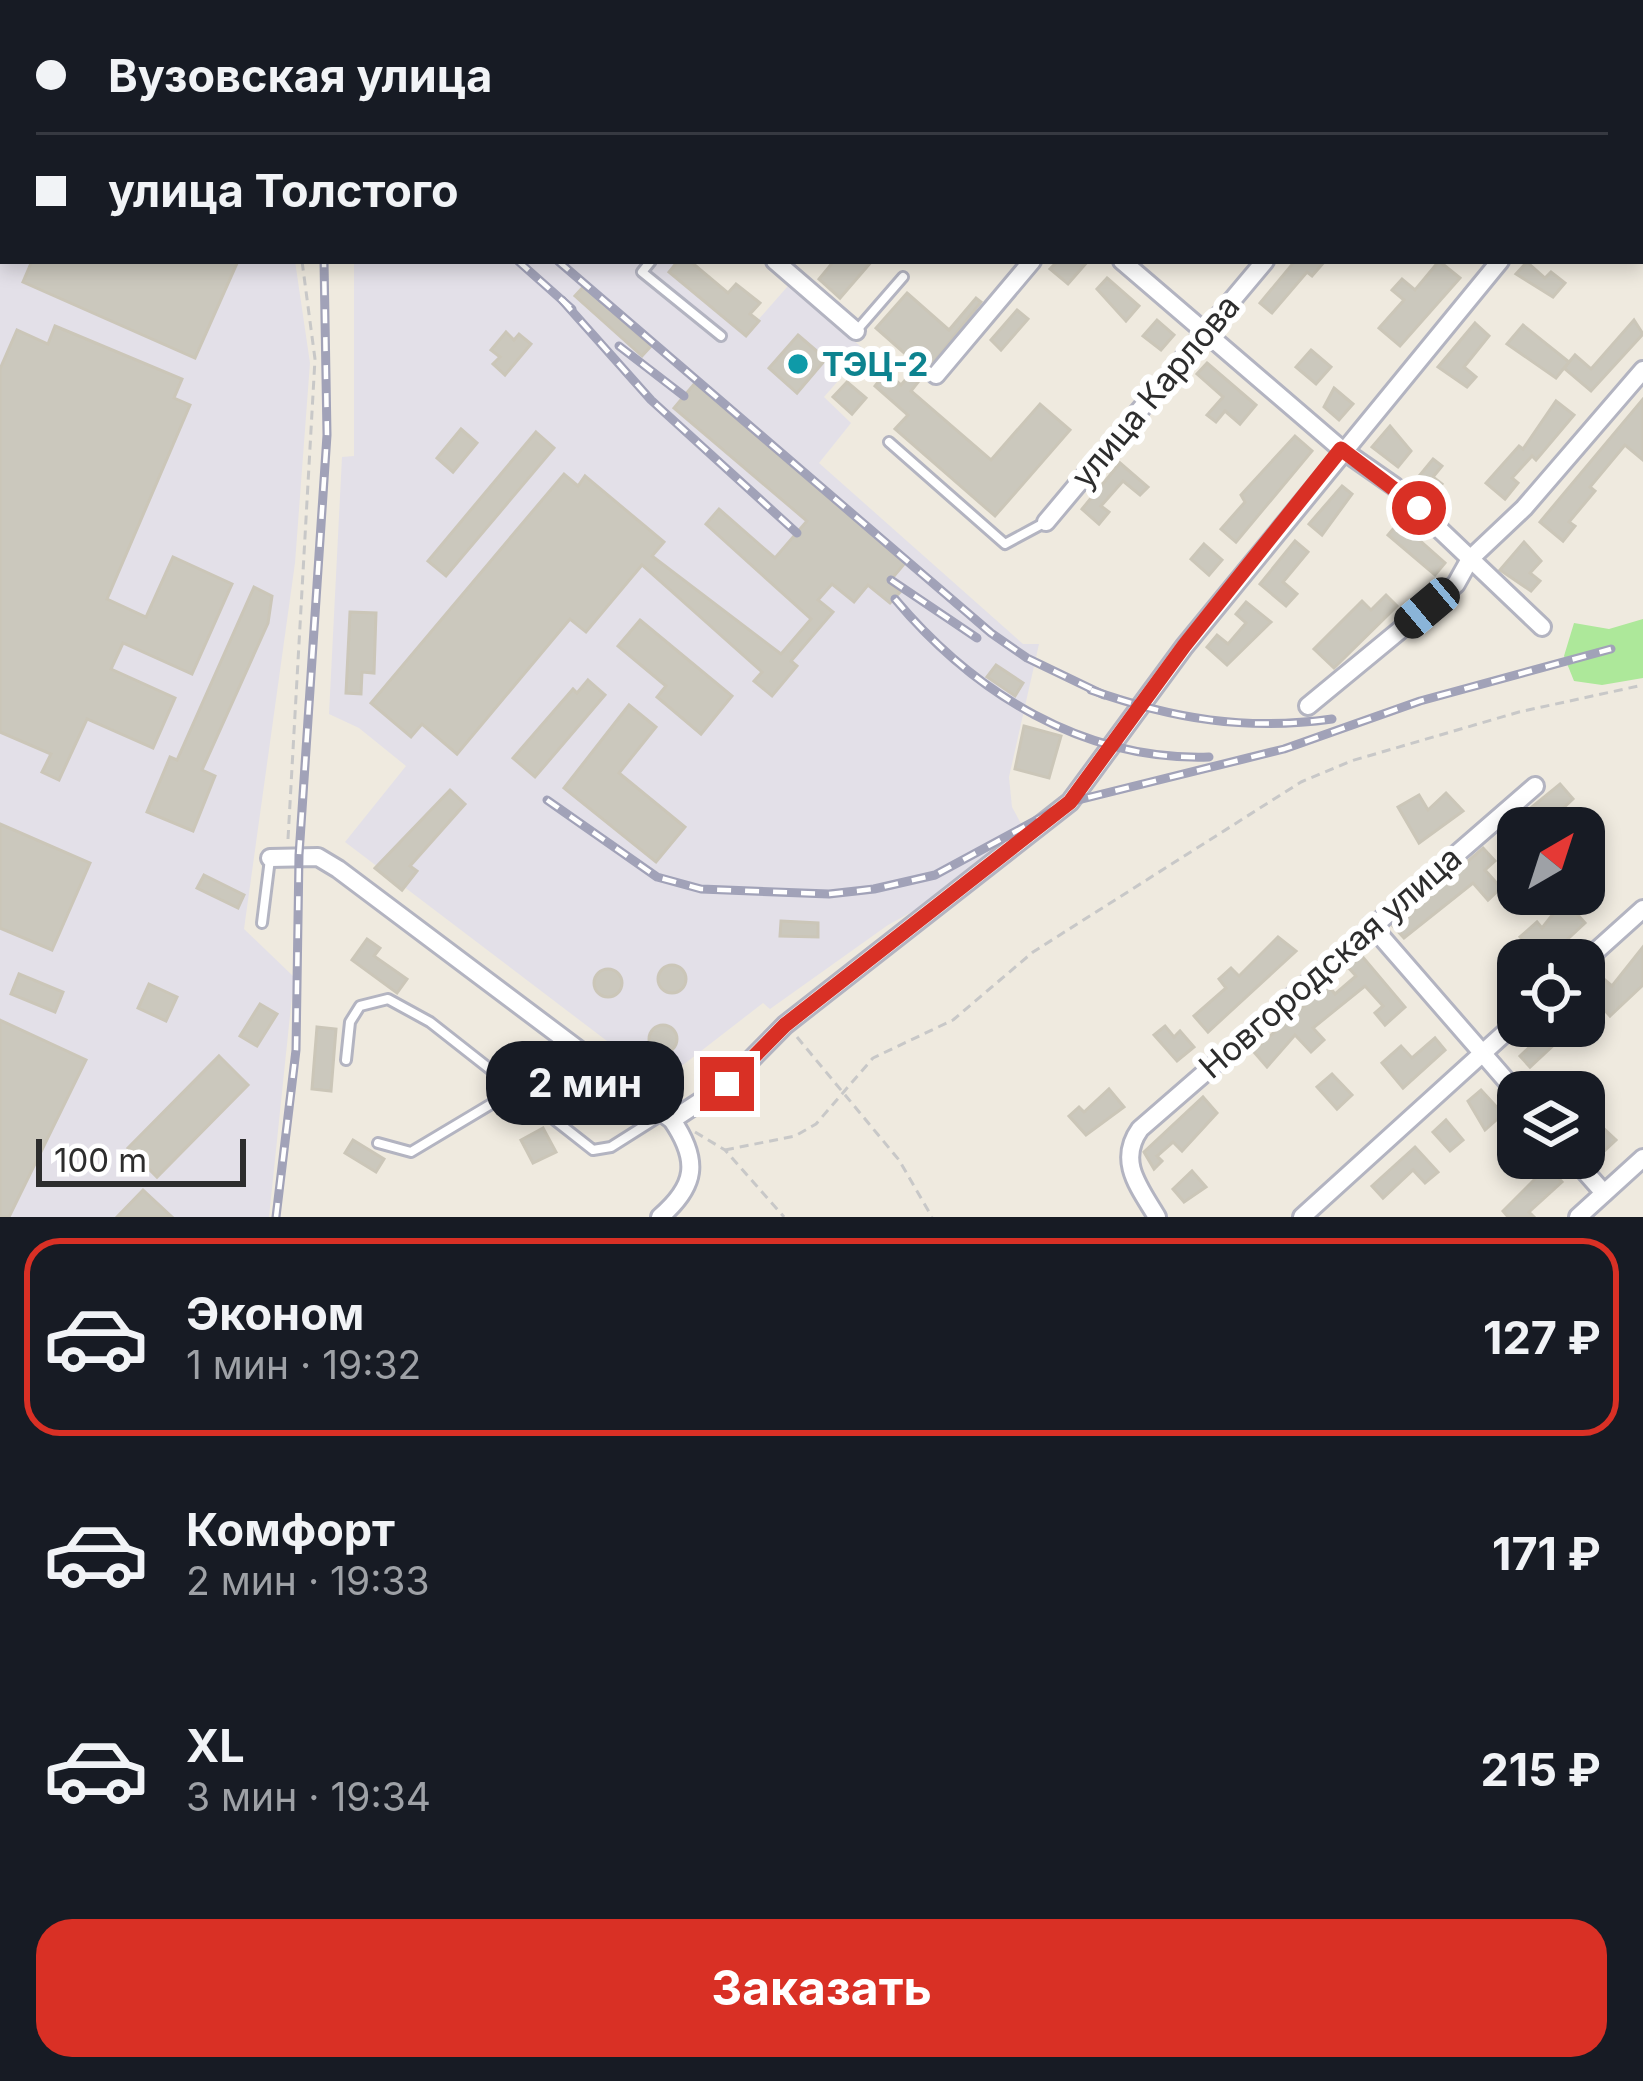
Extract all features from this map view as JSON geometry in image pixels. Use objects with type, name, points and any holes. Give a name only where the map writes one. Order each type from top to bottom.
[{"type":"street","points":[[936,375],[1029,264]]},
{"type":"street","points":[[1126,264],[1341,449],[1394,486],[1542,627]]},
{"type":"street","name":"улица Карлова","points":[[1046,522],[1262,264]]},
{"type":"street","points":[[668,1117],[727,1084],[785,1025],[1070,802],[1184,646],[1497,264]]},
{"type":"street","points":[[788,265],[856,331]]},
{"type":"street","points":[[1308,706],[1456,584],[1470,559],[1523,508],[1643,370]]},
{"type":"street","name":"Новгородская улица","points":[[1157,1217],[1129,1171],[1130,1143],[1371,925],[1535,785]]},
{"type":"street","points":[[279,857],[319,856],[668,1117],[691,1173],[688,1188],[660,1217]]},
{"type":"street","points":[[1605,943],[1643,909]]},
{"type":"street","points":[[1371,925],[1498,1071]]},
{"type":"street","points":[[1303,1217],[1497,1040]]},
{"type":"street","points":[[1578,1217],[1643,1160]]},
{"type":"street","points":[[1592,1179],[1604,1193]]},
{"type":"lane","points":[[649,264],[642,272],[721,336]]},
{"type":"lane","points":[[856,331],[903,278]]},
{"type":"lane","points":[[889,442],[1005,544],[1046,522]]},
{"type":"lane","points":[[262,923],[279,857]]},
{"type":"lane","points":[[346,1060],[350,1022],[360,1006],[388,999],[430,1022],[592,1150],[611,1147],[668,1117]]},
{"type":"lane","points":[[378,1143],[411,1152],[518,1088]]},
{"type":"path","points":[[279,857],[315,359],[302,264]]},
{"type":"path","points":[[725,1150],[796,1136],[831,1112],[873,1058],[953,1020],[1052,940],[1301,782],[1351,761],[1519,712],[1643,685]]},
{"type":"path","points":[[785,1025],[847,1092],[899,1160],[932,1217]]},
{"type":"path","points":[[668,1117],[725,1150],[784,1217]]},
{"type":"shaded area","points":[[0,264],[295,264],[310,363],[295,563],[244,929],[294,977],[269,1217],[0,1217]]},
{"type":"shaded area","name":"ТЭЦ-2","points":[[354,264],[694,264],[728,293],[736,284],[759,303],[751,314],[758,320],[788,286],[865,350],[824,397],[851,423],[819,463],[1023,644],[1039,644],[1009,777],[1012,807],[1025,831],[966,882],[888,925],[770,1009],[763,1003],[661,1082],[345,842],[406,766],[359,728],[329,714],[342,457],[354,456]]},
{"type":"green space","points":[[1643,619],[1643,678],[1602,685],[1574,681],[1564,656],[1574,623],[1609,629]]},
{"type":"building","points":[[31,264],[237,264],[195,358],[23,282]]},
{"type":"building","points":[[676,264],[694,264],[728,293],[736,284],[760,303],[750,314],[759,321],[746,336],[669,272]]},
{"type":"building","points":[[832,264],[869,264],[840,298],[819,279]]},
{"type":"building","points":[[1055,264],[1085,264],[1068,284],[1050,269]]},
{"type":"building","points":[[1292,264],[1322,264],[1312,276],[1307,272],[1272,313],[1260,303]]},
{"type":"building","points":[[1437,264],[1460,278],[1400,346],[1379,328],[1404,300],[1392,290],[1402,279],[1415,290]]},
{"type":"building","points":[[1529,264],[1545,278],[1551,272],[1565,283],[1553,297],[1516,274]]},
{"type":"building","points":[[1107,278],[1139,306],[1126,321],[1097,289]]},
{"type":"building","points":[[584,286],[651,346],[642,356],[575,296]]},
{"type":"building","points":[[907,293],[949,330],[976,298],[981,302],[911,391],[991,460],[1040,404],[1070,430],[995,516],[895,429],[908,415],[875,386],[886,372],[901,385],[918,365],[876,328]]},
{"type":"building","points":[[1017,310],[1028,319],[1001,350],[991,340]]},
{"type":"building","points":[[1157,320],[1174,335],[1161,350],[1143,336]]},
{"type":"building","points":[[1634,320],[1643,334],[1591,391],[1564,368],[1575,355],[1591,369]]},
{"type":"building","points":[[1475,323],[1489,336],[1464,367],[1476,377],[1467,387],[1438,367]]},
{"type":"building","points":[[1523,325],[1569,362],[1556,378],[1507,344]]},
{"type":"building","points":[[55,326],[182,379],[174,398],[190,405],[107,599],[146,617],[173,557],[232,584],[192,674],[123,643],[111,669],[175,698],[153,748],[87,719],[59,780],[42,772],[51,754],[0,732],[0,369],[17,330],[48,344]]},
{"type":"building","points":[[506,332],[514,340],[519,334],[531,344],[505,375],[493,364],[500,357],[491,350]]},
{"type":"building","name":"ТЭЦ-2","points":[[798,335],[826,359],[797,393],[769,368]]},
{"type":"building","points":[[1311,350],[1331,367],[1316,384],[1296,367]]},
{"type":"building","points":[[1207,363],[1256,405],[1240,424],[1225,411],[1216,422],[1207,415],[1223,397],[1197,374]]},
{"type":"building","points":[[847,382],[866,398],[852,414],[833,397]]},
{"type":"building","points":[[695,383],[905,563],[889,582],[900,592],[890,603],[868,585],[854,602],[832,584],[818,600],[833,612],[791,661],[797,666],[772,696],[754,681],[762,672],[642,565],[586,632],[570,619],[457,754],[422,724],[411,737],[371,703],[564,474],[578,486],[585,476],[664,542],[652,556],[781,654],[811,619],[706,524],[719,509],[775,558],[807,521],[674,408]]},
{"type":"building","points":[[1334,388],[1353,404],[1339,420],[1324,407]]},
{"type":"building","points":[[1643,399],[1643,460],[1625,445],[1590,487],[1595,491],[1569,522],[1575,526],[1563,541],[1540,522]]},
{"type":"building","points":[[1556,401],[1574,415],[1536,460],[1532,456],[1512,478],[1518,483],[1505,499],[1486,483],[1519,446],[1523,449]]},
{"type":"building","points":[[1390,426],[1411,451],[1398,467],[1372,447]]},
{"type":"building","points":[[461,429],[477,443],[453,472],[437,458]]},
{"type":"building","points":[[536,432],[554,448],[446,576],[428,561]]},
{"type":"building","points":[[1295,436],[1312,451],[1236,542],[1221,529],[1245,502],[1241,495]]},
{"type":"building","points":[[1433,459],[1442,466],[1433,477],[1442,484],[1433,495],[1415,481]]},
{"type":"building","points":[[1120,463],[1148,487],[1140,495],[1123,481],[1101,506],[1109,512],[1099,524],[1082,509]]},
{"type":"building","points":[[1342,486],[1352,494],[1322,535],[1309,524]]},
{"type":"building","points":[[1399,522],[1445,563],[1435,575],[1388,535]]},
{"type":"building","points":[[1295,541],[1308,552],[1283,582],[1297,594],[1286,606],[1260,584]]},
{"type":"building","points":[[1524,542],[1541,561],[1530,573],[1540,581],[1531,591],[1500,570]]},
{"type":"building","points":[[1204,544],[1222,560],[1209,575],[1191,559]]},
{"type":"building","points":[[254,587],[272,596],[268,623],[202,770],[215,776],[193,831],[147,812],[170,757],[177,760]]},
{"type":"building","points":[[1386,595],[1397,606],[1334,668],[1314,649],[1362,601],[1371,610]]},
{"type":"building","points":[[1246,602],[1271,622],[1227,665],[1207,647],[1217,635],[1228,644],[1246,623],[1236,614]]},
{"type":"building","points":[[350,612],[376,613],[374,673],[362,672],[361,694],[346,693]]},
{"type":"building","points":[[640,620],[732,696],[701,734],[657,697],[666,686],[618,646]]},
{"type":"building","points":[[996,665],[1023,683],[1015,696],[987,677]]},
{"type":"building","points":[[588,680],[605,695],[535,777],[513,758],[573,689],[577,693]]},
{"type":"building","points":[[629,705],[656,727],[619,773],[685,827],[656,862],[564,788]]},
{"type":"building","points":[[1024,726],[1061,736],[1049,778],[1015,769]]},
{"type":"building","points":[[1560,784],[1573,799],[1564,807],[1532,807]]},
{"type":"building","points":[[450,790],[465,804],[410,866],[417,871],[402,890],[375,868]]},
{"type":"building","points":[[1446,793],[1463,811],[1419,843],[1398,807],[1419,795],[1428,810]]},
{"type":"building","points":[[0,824],[90,863],[52,950],[0,928]]},
{"type":"building","points":[[1483,848],[1495,861],[1485,870],[1497,884],[1497,892],[1488,900],[1473,883],[1404,938],[1393,926]]},
{"type":"building","points":[[204,875],[244,895],[238,908],[197,888]]},
{"type":"building","points":[[1552,915],[1578,915],[1585,923],[1568,939],[1520,937],[1537,922],[1542,928]]},
{"type":"building","points":[[781,921],[818,923],[818,937],[780,936]]},
{"type":"building","points":[[1278,937],[1296,951],[1208,1032],[1194,1016],[1226,988],[1219,979],[1231,968],[1239,976]]},
{"type":"building","points":[[367,939],[380,948],[374,956],[407,979],[397,993],[352,960]]},
{"type":"building","points":[[1643,947],[1643,985],[1610,1016],[1605,1010],[1605,980],[1612,986]]},
{"type":"building","points":[[1361,955],[1405,1007],[1385,1025],[1375,1013],[1383,1006],[1365,986],[1313,1028],[1324,1040],[1311,1052],[1295,1035],[1267,1067],[1253,1051],[1328,985],[1335,994],[1356,976],[1348,967]]},
{"type":"building","points":[[672,965],[682,969],[686,979],[682,989],[672,993],[662,989],[658,979],[662,969]]},
{"type":"building","points":[[608,969],[618,973],[622,983],[618,993],[608,997],[598,993],[594,983],[598,973]]},
{"type":"building","points":[[19,974],[63,992],[55,1012],[11,994]]},
{"type":"building","points":[[149,984],[177,997],[166,1021],[138,1008]]},
{"type":"building","points":[[260,1004],[277,1014],[257,1046],[240,1036]]},
{"type":"building","points":[[0,1020],[86,1060],[9,1217],[0,1217]]},
{"type":"building","points":[[663,1025],[673,1029],[677,1039],[673,1049],[663,1053],[653,1049],[649,1039],[653,1029]]},
{"type":"building","points":[[1165,1026],[1174,1037],[1180,1031],[1194,1047],[1177,1061],[1154,1035]]},
{"type":"building","points":[[317,1027],[336,1029],[331,1091],[312,1089]]},
{"type":"building","points":[[1435,1038],[1445,1050],[1403,1088],[1382,1063],[1401,1046],[1412,1058]]},
{"type":"building","points":[[1530,1047],[1551,1047],[1530,1067],[1520,1056]]},
{"type":"building","points":[[219,1056],[248,1085],[157,1177],[128,1148]]},
{"type":"building","points":[[577,1071],[617,1103],[601,1123],[560,1092]]},
{"type":"building","points":[[1332,1074],[1352,1095],[1337,1109],[1317,1087]]},
{"type":"building","points":[[1109,1089],[1124,1107],[1086,1135],[1069,1116],[1079,1107],[1084,1112]]},
{"type":"building","points":[[1481,1090],[1497,1107],[1497,1119],[1485,1130],[1468,1101]]},
{"type":"building","points":[[1203,1097],[1217,1113],[1182,1151],[1173,1142],[1157,1156],[1162,1161],[1154,1169],[1144,1152]]},
{"type":"building","points":[[1446,1120],[1463,1140],[1450,1151],[1433,1132]]},
{"type":"building","points":[[543,1128],[556,1152],[533,1163],[521,1140]]},
{"type":"building","points":[[1605,1130],[1616,1140],[1605,1150]]},
{"type":"building","points":[[353,1140],[384,1159],[376,1172],[345,1153]]},
{"type":"building","points":[[1415,1147],[1438,1172],[1425,1183],[1413,1170],[1383,1198],[1372,1186]]},
{"type":"building","points":[[1192,1171],[1206,1187],[1184,1202],[1173,1189]]},
{"type":"building","points":[[1535,1179],[1562,1182],[1529,1212],[1534,1217],[1508,1217],[1503,1211]]},
{"type":"building","points":[[143,1190],[172,1217],[117,1217]]},
{"type":"railway","points":[[276,1217],[296,1050],[299,855],[327,435],[324,264]]},
{"type":"railway","points":[[521,264],[572,309]]},
{"type":"railway","points":[[561,264],[991,633],[1027,658],[1104,695]]},
{"type":"railway","points":[[562,300],[651,400],[797,533]]},
{"type":"railway","points":[[619,346],[684,396]]},
{"type":"railway","points":[[891,580],[977,638]]},
{"type":"railway","points":[[895,599],[960,664],[1034,715],[1118,747],[1209,757]]},
{"type":"railway","points":[[547,800],[657,877],[701,889],[829,894],[874,889],[935,875],[1070,802],[1284,749],[1420,701],[1611,649]]},
{"type":"railway","points":[[1091,690],[1210,720],[1270,724],[1332,719]]},
{"type":"place","name":"ТЭЦ-2","points":[[798,364]]},
{"type":"route","points":[[727,1084],[785,1025],[1070,802],[1184,646],[1341,449],[1419,508]]}]
